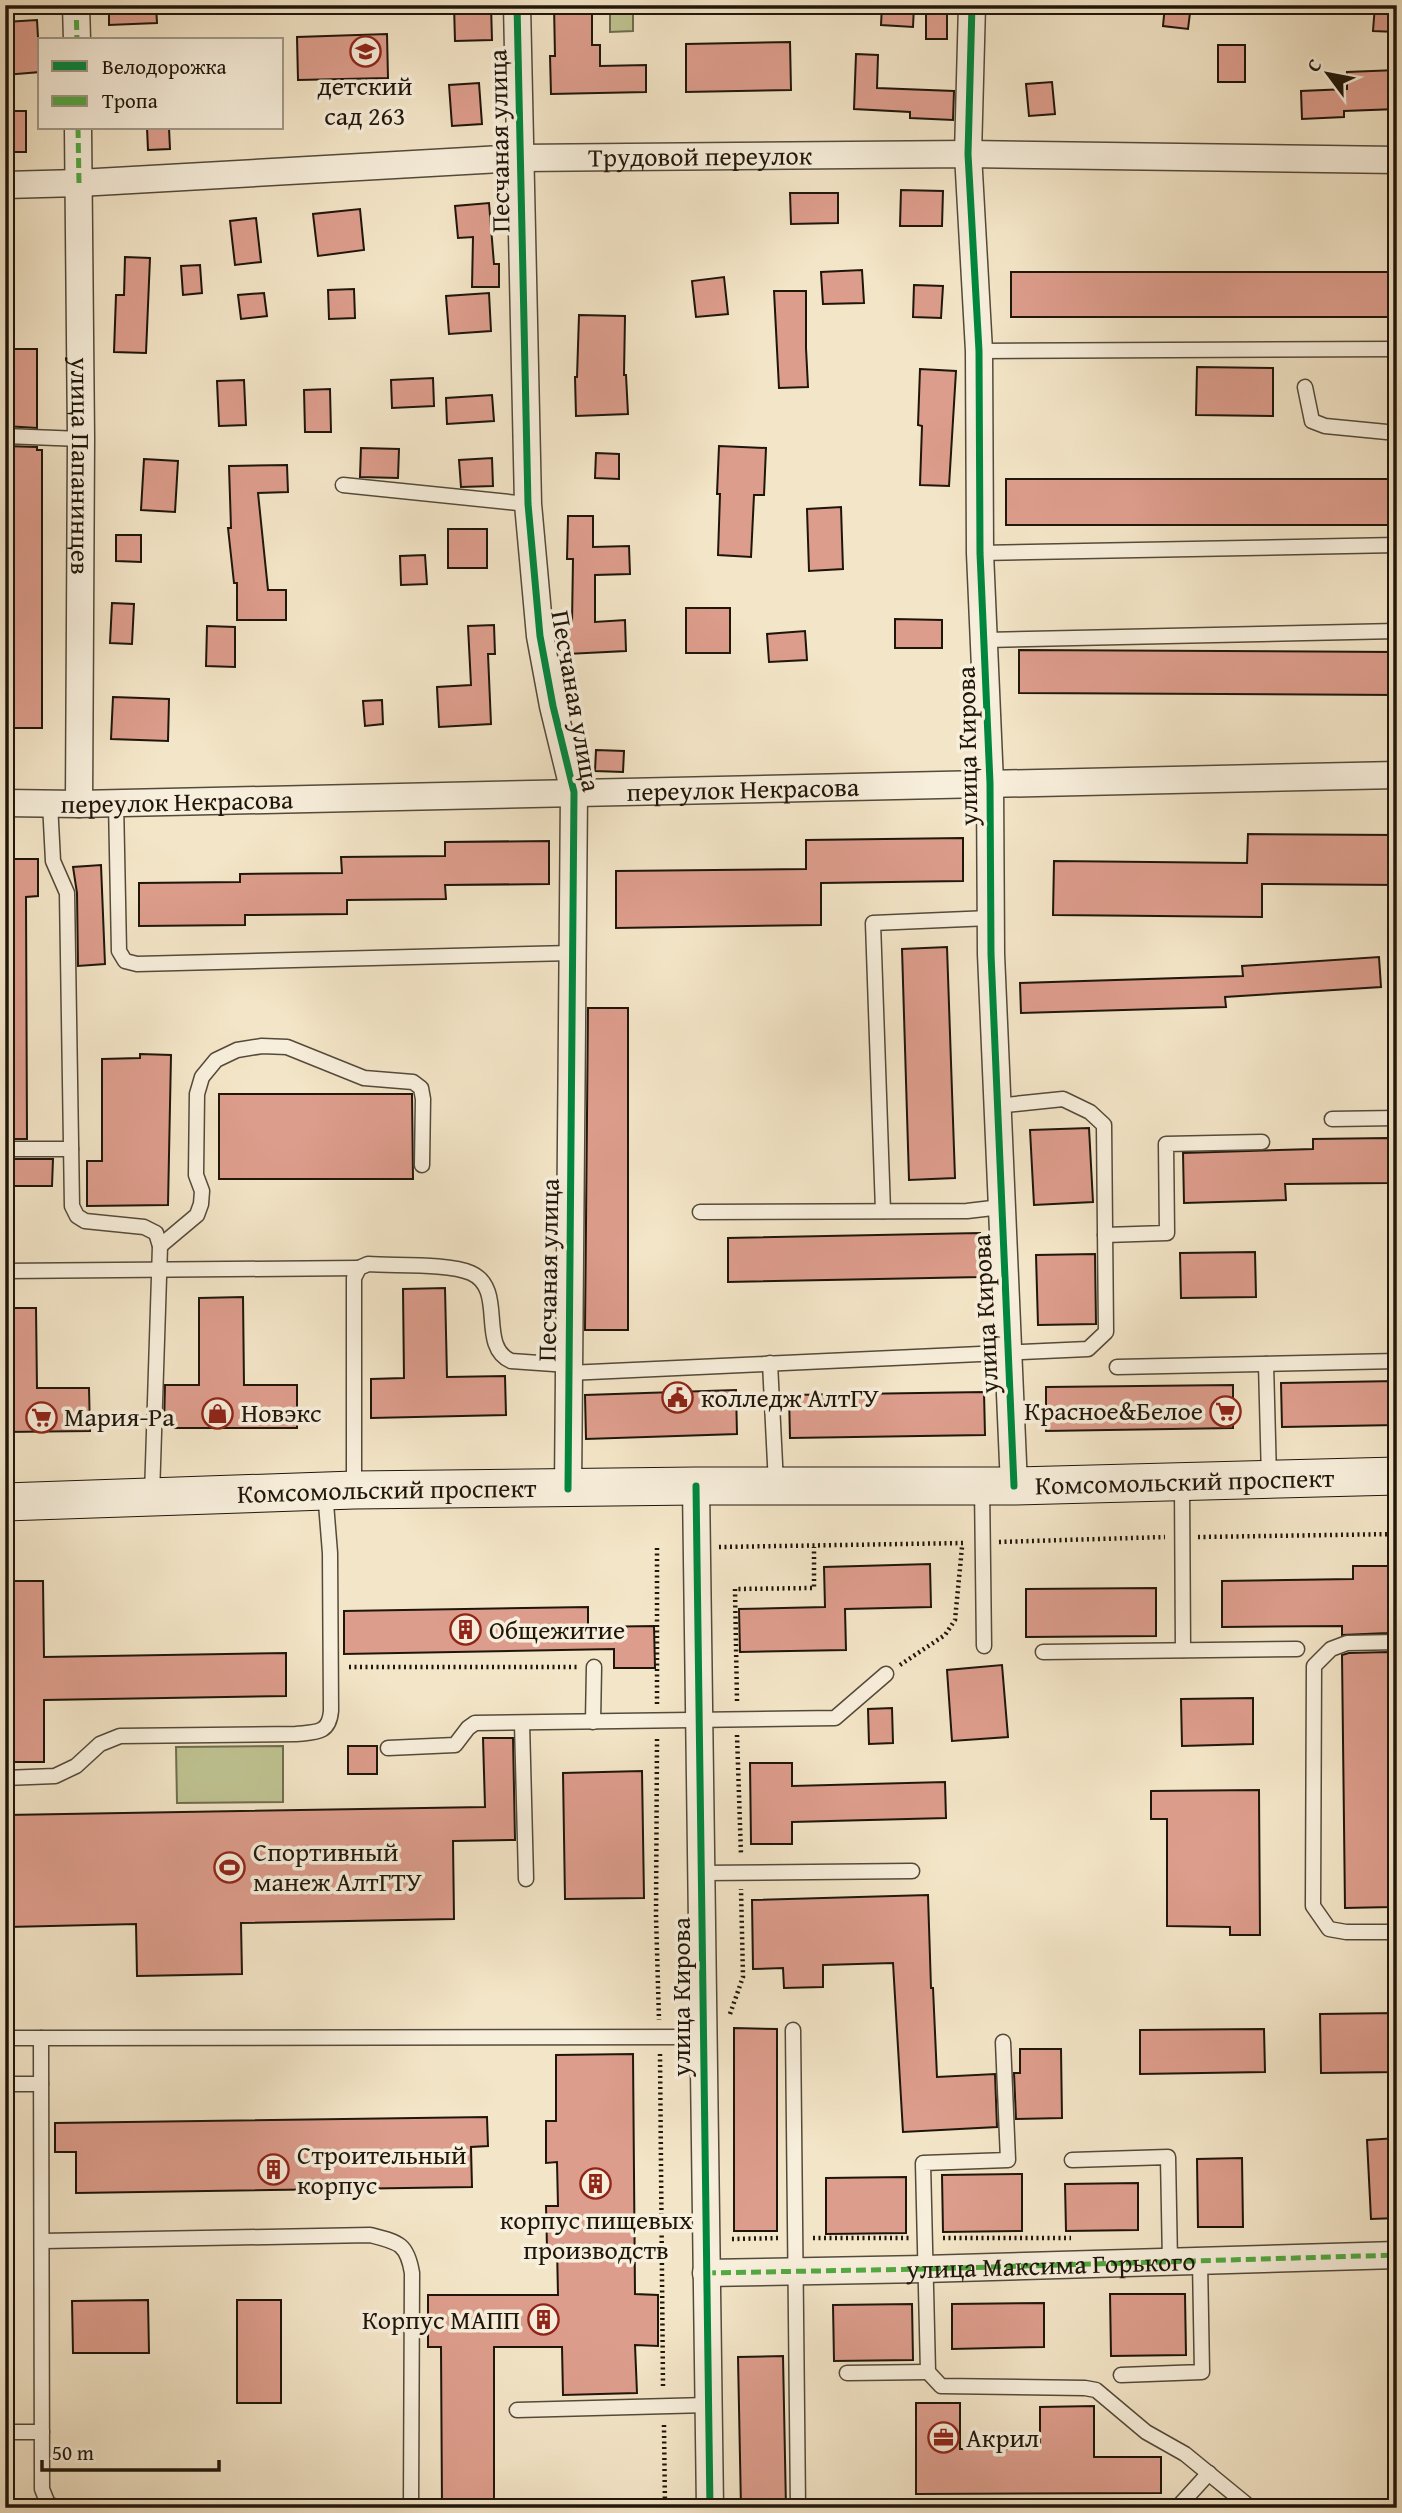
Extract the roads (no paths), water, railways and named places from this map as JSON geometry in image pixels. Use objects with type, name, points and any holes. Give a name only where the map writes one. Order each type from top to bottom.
[{"type":"main road","name":"Комсомольский проспект","points":[[5,1502],[340,1491],[696,1486],[998,1486],[1397,1476]]},
{"type":"street","points":[[76,5],[77,38]]},
{"type":"street","name":"Песчаная улица","points":[[517,5],[528,504],[540,636],[553,706],[574,792],[568,1489]]},
{"type":"street","name":"улица Кирова","points":[[972,5],[968,155],[979,351],[980,553],[986,640],[996,1106],[1009,1354],[998,1486]]},
{"type":"street","name":"улица Папанинцев","points":[[78,130],[81,439],[79,804]]},
{"type":"street","name":"Трудовой переулок","points":[[5,184],[79,183],[519,158],[968,155],[1397,160]]},
{"type":"street","name":"переулок Некрасова","points":[[5,803],[79,804],[1397,775]]},
{"type":"street","name":"улица Кирова","points":[[696,1486],[710,2508]]},
{"type":"street","name":"улица Максима Горького","points":[[706,2273],[1397,2255]]},
{"type":"lane","points":[[979,351],[1397,349]]},
{"type":"lane","points":[[1305,387],[1312,421],[1325,426],[1397,433]]},
{"type":"lane","points":[[5,436],[81,439]]},
{"type":"lane","points":[[343,485],[528,504]]},
{"type":"lane","points":[[980,553],[1397,545]]},
{"type":"lane","points":[[986,640],[1397,631]]},
{"type":"lane","points":[[116,802],[119,951],[125,961],[137,964],[572,953]]},
{"type":"lane","points":[[50,803],[53,861],[67,893],[72,1206],[77,1216],[85,1221],[144,1227],[156,1233],[160,1246],[152,1497]]},
{"type":"lane","points":[[883,1211],[873,923],[990,918]]},
{"type":"lane","points":[[160,1246],[197,1214],[202,1191],[196,1175],[197,1094],[202,1077],[216,1060],[237,1050],[262,1046],[287,1047],[364,1078],[413,1082],[421,1088],[423,1099],[422,1165]]},
{"type":"lane","points":[[5,1270],[359,1268],[368,1264],[470,1272],[483,1281],[490,1296],[496,1345],[504,1358],[511,1362],[568,1369],[1088,1349],[1105,1332],[1104,1125],[1090,1112],[1063,1099],[996,1106]]},
{"type":"lane","points":[[1332,1119],[1397,1118]]},
{"type":"lane","points":[[1105,1235],[1167,1233],[1167,1144],[1262,1142]]},
{"type":"lane","points":[[5,1149],[71,1149]]},
{"type":"lane","points":[[700,1212],[967,1211],[1001,1207]]},
{"type":"lane","points":[[5,1778],[55,1776],[76,1766],[100,1744],[120,1736],[296,1734],[320,1732],[330,1722],[330,1553],[340,1491],[354,1278],[359,1268]]},
{"type":"lane","points":[[1117,1367],[1397,1361]]},
{"type":"lane","points":[[770,1363],[776,1486]]},
{"type":"lane","points":[[1266,1364],[1269,1478]]},
{"type":"lane","points":[[1182,1480],[1183,1650]]},
{"type":"lane","points":[[984,1646],[982,1542],[998,1486]]},
{"type":"lane","points":[[1397,1642],[1347,1643],[1331,1649],[1314,1665],[1313,1906],[1329,1929],[1346,1932],[1397,1932]]},
{"type":"lane","points":[[1043,1652],[1297,1649]]},
{"type":"lane","points":[[593,1722],[594,1667]]},
{"type":"lane","points":[[388,1748],[455,1745],[475,1723],[700,1722],[835,1718],[886,1674]]},
{"type":"lane","points":[[522,1723],[526,1879]]},
{"type":"lane","points":[[701,1873],[912,1871]]},
{"type":"lane","points":[[793,2030],[799,2508]]},
{"type":"lane","points":[[5,2038],[702,2037]]},
{"type":"lane","points":[[41,2038],[42,2489],[48,2504],[59,2508]]},
{"type":"lane","points":[[1003,2042],[1008,2160],[923,2163],[928,2372],[941,2386],[1096,2390],[1146,2432],[1185,2454],[1251,2508]]},
{"type":"lane","points":[[5,2084],[41,2084]]},
{"type":"lane","points":[[1072,2160],[1168,2157],[1170,2262]]},
{"type":"lane","points":[[43,2241],[370,2235],[399,2243],[409,2257],[412,2273],[411,2508]]},
{"type":"lane","points":[[1121,2375],[1202,2372],[1200,2261]]},
{"type":"lane","points":[[847,2373],[928,2372]]},
{"type":"lane","points":[[517,2410],[708,2405]]},
{"type":"lane","points":[[5,2432],[42,2432]]},
{"type":"lane","points":[[1177,2508],[1209,2473]]},
{"type":"place","name":"детский сад 263","points":[[365,51]]},
{"type":"place","name":"колледж АлтГУ","points":[[678,1398]]},
{"type":"place","name":"Красное&Белое","points":[[1226,1411]]},
{"type":"place","name":"Новэкс","points":[[218,1413]]},
{"type":"place","name":"Мария-Ра","points":[[41,1417]]},
{"type":"place","name":"Общежитие","points":[[466,1630]]},
{"type":"place","name":"Спортивный манеж АлтГТУ","points":[[230,1867]]},
{"type":"place","name":"Строительный корпус","points":[[274,2170]]},
{"type":"place","name":"корпус пищевых производств","points":[[596,2184]]},
{"type":"place","name":"Корпус МАПП","points":[[543,2320]]},
{"type":"place","name":"Акрил","points":[[943,2438]]}]
